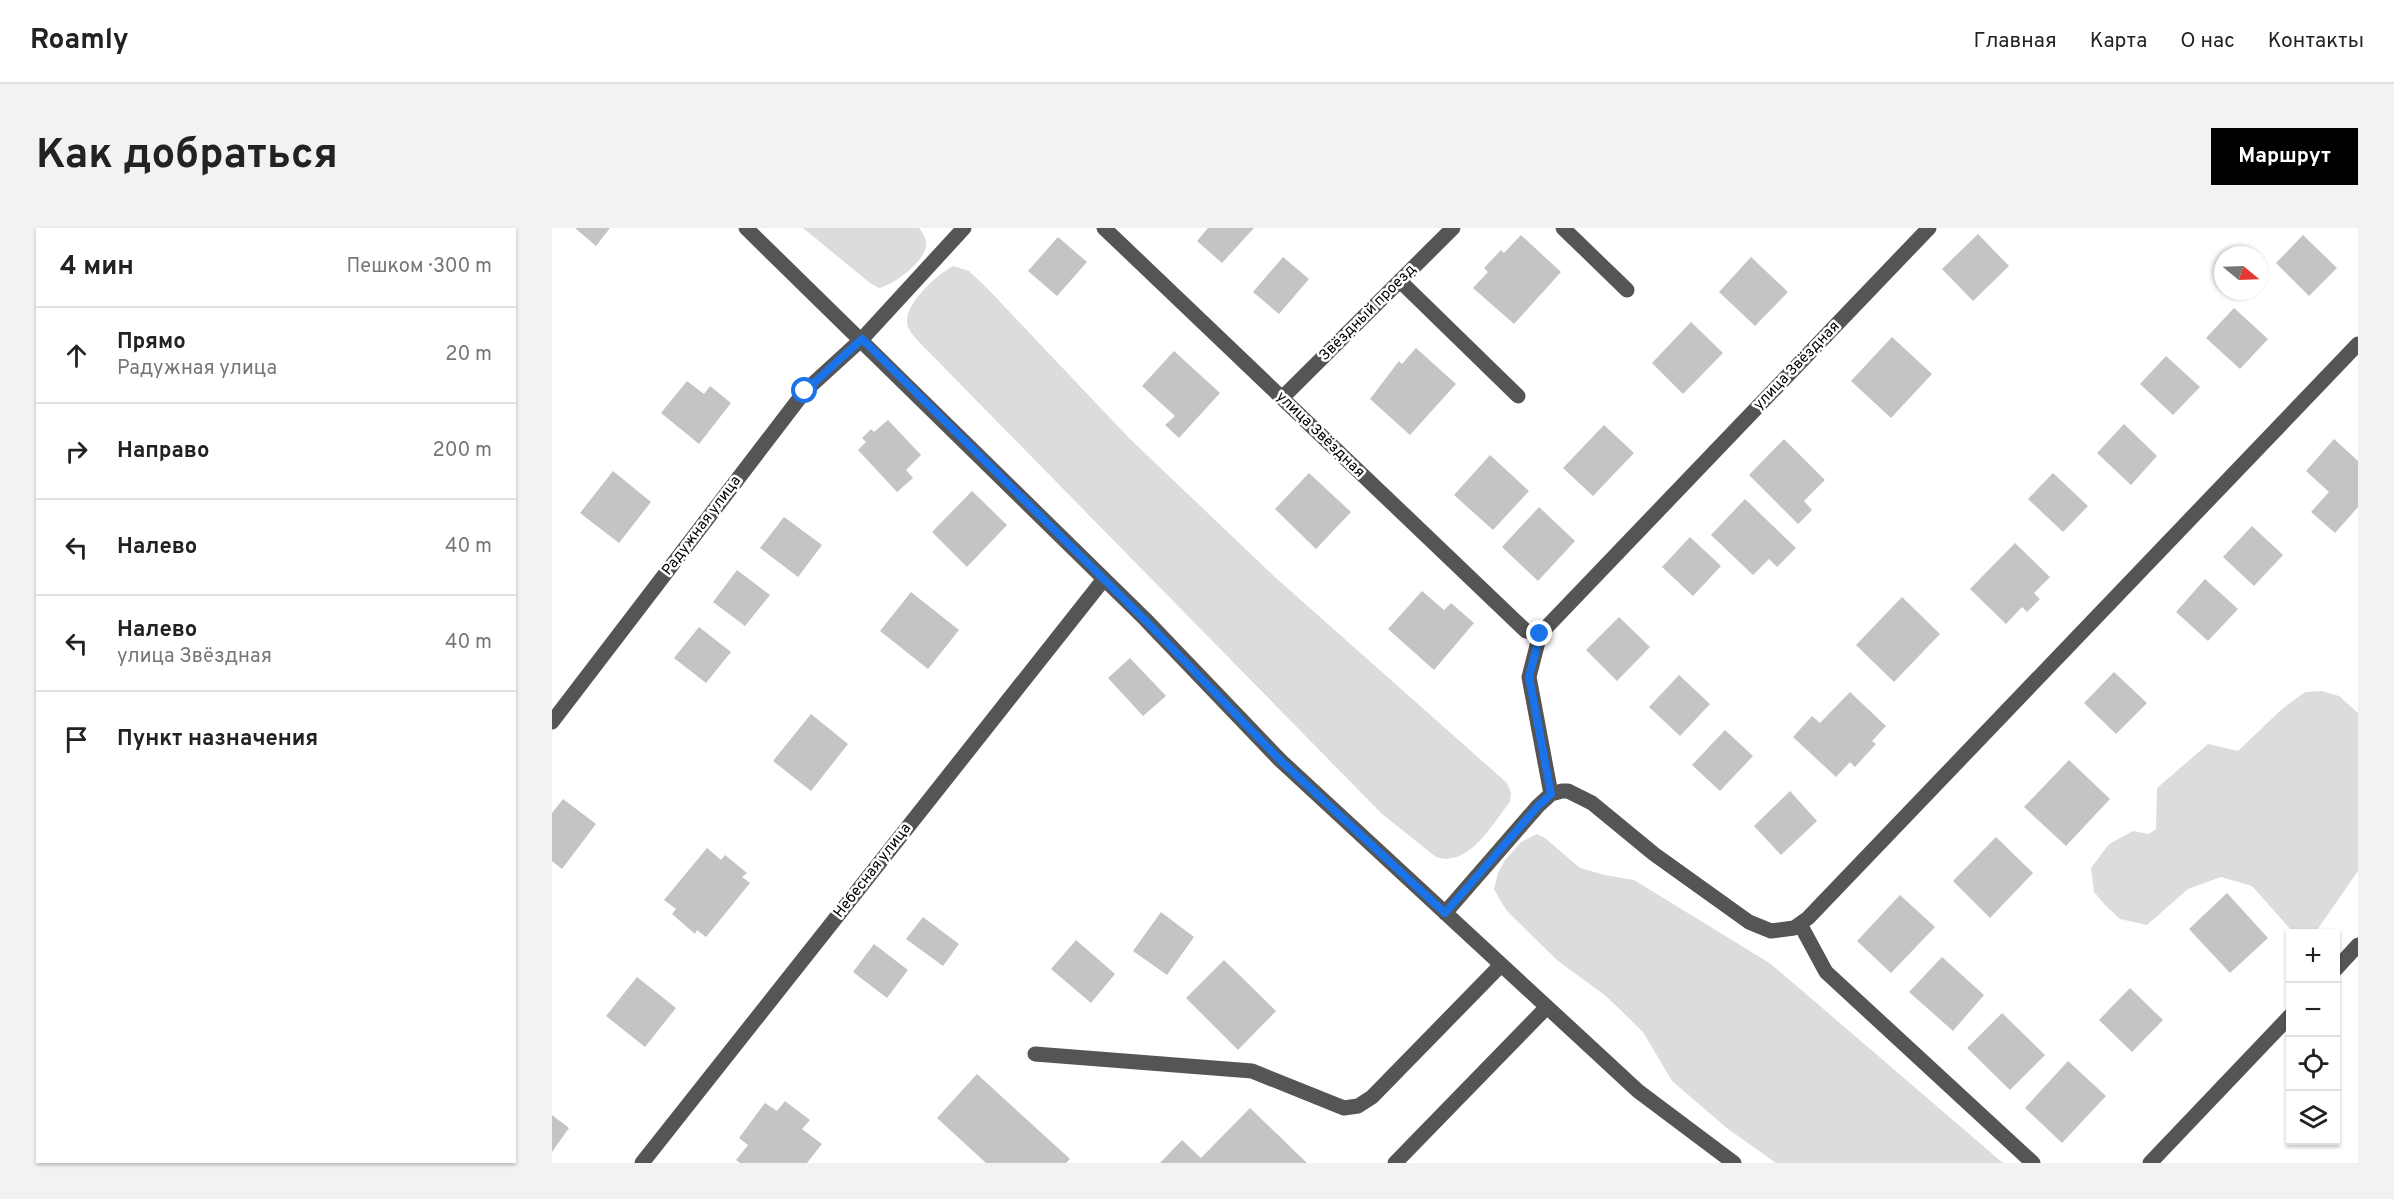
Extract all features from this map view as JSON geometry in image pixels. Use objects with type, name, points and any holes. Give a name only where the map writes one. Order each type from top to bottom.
[{"type":"street","points":[[747,228],[1104,579],[1280,760],[1638,1091],[1734,1163]]},
{"type":"street","name":"Радужная улица","points":[[552,722],[805,391],[862,339],[964,228]]},
{"type":"street","name":"улица Звёздная","points":[[1104,228],[1526,631],[1540,634]]},
{"type":"street","name":"Звёздный проезд","points":[[1282,398],[1453,228]]},
{"type":"street","points":[[1563,228],[1627,290]]},
{"type":"street","name":"улица Звёздная","points":[[1551,794],[1529,677],[1540,634],[1929,228]]},
{"type":"street","points":[[1400,281],[1518,396]]},
{"type":"street","points":[[1445,913],[1538,806],[1551,794],[1568,791],[1592,803],[1654,854],[1749,922],[1771,931],[1794,928],[2358,344]]},
{"type":"street","name":"Небесная улица","points":[[642,1163],[1104,579]]},
{"type":"street","points":[[1800,924],[1826,972],[2033,1163]]},
{"type":"street","points":[[2340,965],[2358,945]]},
{"type":"street","points":[[1035,1054],[1252,1071],[1336,1106],[1353,1108],[1372,1097],[1501,965]]},
{"type":"street","points":[[1395,1163],[1546,1008]]},
{"type":"street","points":[[2150,1163],[2286,1020]]},
{"type":"shaded area","points":[[803,228],[919,228],[926,241],[926,246],[924,253],[914,266],[893,282],[879,288]]},
{"type":"shaded area","points":[[953,266],[969,271],[985,286],[1130,439],[1276,578],[1507,783],[1511,793],[1510,802],[1479,842],[1459,856],[1448,859],[1436,857],[1382,814],[921,344],[908,327],[908,313],[924,289]]},
{"type":"shaded area","points":[[2322,691],[2339,696],[2358,713],[2358,871],[2318,929],[2290,929],[2252,886],[2221,877],[2188,889],[2147,925],[2120,919],[2094,892],[2091,868],[2109,844],[2133,831],[2149,834],[2156,829],[2157,788],[2208,744],[2238,751],[2282,709],[2305,692]]},
{"type":"shaded area","points":[[1537,834],[1545,838],[1580,868],[1634,880],[1771,964],[2003,1163],[1776,1163],[1728,1129],[1672,1081],[1643,1032],[1606,996],[1558,961],[1507,911],[1494,889],[1498,873],[1505,860],[1521,842]]},
{"type":"building","points":[[575,228],[610,228],[596,246]]},
{"type":"building","points":[[1208,228],[1254,228],[1222,263],[1197,241]]},
{"type":"building","points":[[1978,234],[2009,266],[1973,301],[1942,269]]},
{"type":"building","points":[[1521,235],[1561,272],[1514,324],[1473,288],[1488,272],[1484,268],[1501,250],[1504,253]]},
{"type":"building","points":[[2303,235],[2337,268],[2309,296],[2276,263]]},
{"type":"building","points":[[1058,237],[1087,262],[1057,296],[1028,271]]},
{"type":"building","points":[[1283,257],[1309,279],[1279,314],[1253,292]]},
{"type":"building","points":[[1751,257],[1788,292],[1755,326],[1719,292]]},
{"type":"building","points":[[2234,308],[2268,339],[2240,369],[2206,338]]},
{"type":"building","points":[[1691,322],[1723,353],[1683,394],[1652,363]]},
{"type":"building","points":[[1892,337],[1932,374],[1891,418],[1851,381]]},
{"type":"building","points":[[1416,348],[1456,384],[1410,435],[1370,399],[1399,361],[1402,364]]},
{"type":"building","points":[[1174,351],[1220,393],[1179,438],[1165,425],[1175,416],[1142,386]]},
{"type":"building","points":[[2166,356],[2200,387],[2173,415],[2140,384]]},
{"type":"building","points":[[687,381],[704,394],[710,386],[731,403],[699,444],[661,413]]},
{"type":"building","points":[[888,420],[921,455],[906,470],[913,478],[897,492],[858,450],[866,442],[862,438],[871,429],[874,432]]},
{"type":"building","points":[[2124,424],[2157,456],[2131,485],[2097,453]]},
{"type":"building","points":[[1604,425],[1634,453],[1593,496],[1563,468]]},
{"type":"building","points":[[1784,439],[1825,480],[1804,501],[1812,510],[1798,524],[1749,475]]},
{"type":"building","points":[[2334,439],[2358,461],[2358,507],[2335,533],[2311,512],[2329,492],[2306,471]]},
{"type":"building","points":[[1490,455],[1529,491],[1493,530],[1454,495]]},
{"type":"building","points":[[613,471],[651,502],[619,543],[580,513]]},
{"type":"building","points":[[1309,473],[1351,512],[1316,549],[1275,509]]},
{"type":"building","points":[[2053,473],[2088,506],[2063,532],[2028,499]]},
{"type":"building","points":[[972,491],[1007,525],[967,567],[932,532]]},
{"type":"building","points":[[1745,499],[1796,548],[1777,567],[1769,559],[1753,575],[1711,535]]},
{"type":"building","points":[[1539,507],[1575,541],[1538,581],[1502,547]]},
{"type":"building","points":[[784,517],[822,545],[798,577],[760,548]]},
{"type":"building","points":[[2252,526],[2283,555],[2254,586],[2223,557]]},
{"type":"building","points":[[1690,537],[1721,566],[1693,596],[1662,567]]},
{"type":"building","points":[[2015,543],[2050,577],[2034,593],[2040,599],[2027,612],[2022,607],[2006,624],[1970,589]]},
{"type":"building","points":[[737,570],[770,595],[745,626],[713,602]]},
{"type":"building","points":[[2205,579],[2238,609],[2208,641],[2176,612]]},
{"type":"building","points":[[1422,591],[1444,610],[1451,603],[1474,623],[1434,670],[1388,629]]},
{"type":"building","points":[[911,592],[959,630],[928,669],[880,631]]},
{"type":"building","points":[[1902,597],[1940,634],[1894,682],[1856,645]]},
{"type":"building","points":[[1619,617],[1650,647],[1617,681],[1586,650]]},
{"type":"building","points":[[699,627],[731,652],[706,683],[674,658]]},
{"type":"building","points":[[1130,658],[1166,696],[1143,716],[1108,678]]},
{"type":"building","points":[[2114,672],[2147,703],[2116,734],[2084,703]]},
{"type":"building","points":[[1679,675],[1710,704],[1680,736],[1649,707]]},
{"type":"building","points":[[1850,692],[1886,726],[1872,741],[1876,744],[1855,767],[1850,762],[1836,777],[1793,737],[1812,716],[1820,723]]},
{"type":"building","points":[[811,714],[848,744],[811,791],[773,761]]},
{"type":"building","points":[[1725,730],[1753,756],[1720,791],[1692,765]]},
{"type":"building","points":[[2069,760],[2110,799],[2066,846],[2024,807]]},
{"type":"building","points":[[1790,791],[1817,821],[1781,855],[1754,826]]},
{"type":"building","points":[[563,799],[596,824],[562,869],[552,861],[552,813]]},
{"type":"building","points":[[1996,837],[2033,873],[1990,918],[1953,881]]},
{"type":"building","points":[[707,848],[721,860],[725,855],[747,873],[742,877],[750,883],[706,937],[697,930],[695,934],[672,914],[676,909],[664,900]]},
{"type":"building","points":[[2227,893],[2268,938],[2230,973],[2189,929]]},
{"type":"building","points":[[1900,895],[1935,927],[1891,973],[1857,941]]},
{"type":"building","points":[[1161,912],[1194,937],[1167,975],[1133,951]]},
{"type":"building","points":[[923,917],[959,944],[943,966],[906,939]]},
{"type":"building","points":[[1076,940],[1115,974],[1091,1003],[1051,969]]},
{"type":"building","points":[[874,944],[908,970],[887,998],[853,972]]},
{"type":"building","points":[[1942,957],[1984,995],[1953,1031],[1909,992]]},
{"type":"building","points":[[1224,960],[1276,1011],[1238,1050],[1186,998]]},
{"type":"building","points":[[637,977],[676,1008],[645,1047],[606,1016]]},
{"type":"building","points":[[2130,988],[2163,1020],[2132,1052],[2099,1020]]},
{"type":"building","points":[[2002,1013],[2045,1055],[2010,1090],[1967,1048]]},
{"type":"building","points":[[2068,1061],[2106,1096],[2062,1143],[2025,1108]]},
{"type":"building","points":[[977,1074],[1070,1159],[1066,1163],[986,1163],[937,1118]]},
{"type":"building","points":[[785,1101],[810,1120],[802,1129],[822,1144],[807,1163],[740,1163],[736,1160],[748,1145],[739,1138],[765,1103],[777,1111]]},
{"type":"building","points":[[1250,1108],[1307,1163],[1160,1163],[1182,1140],[1201,1158]]},
{"type":"building","points":[[552,1115],[569,1128],[552,1152]]},
{"type":"route","points":[[805,391],[862,339],[1145,620],[1280,760],[1445,913],[1551,794],[1529,677],[1540,634]]}]
